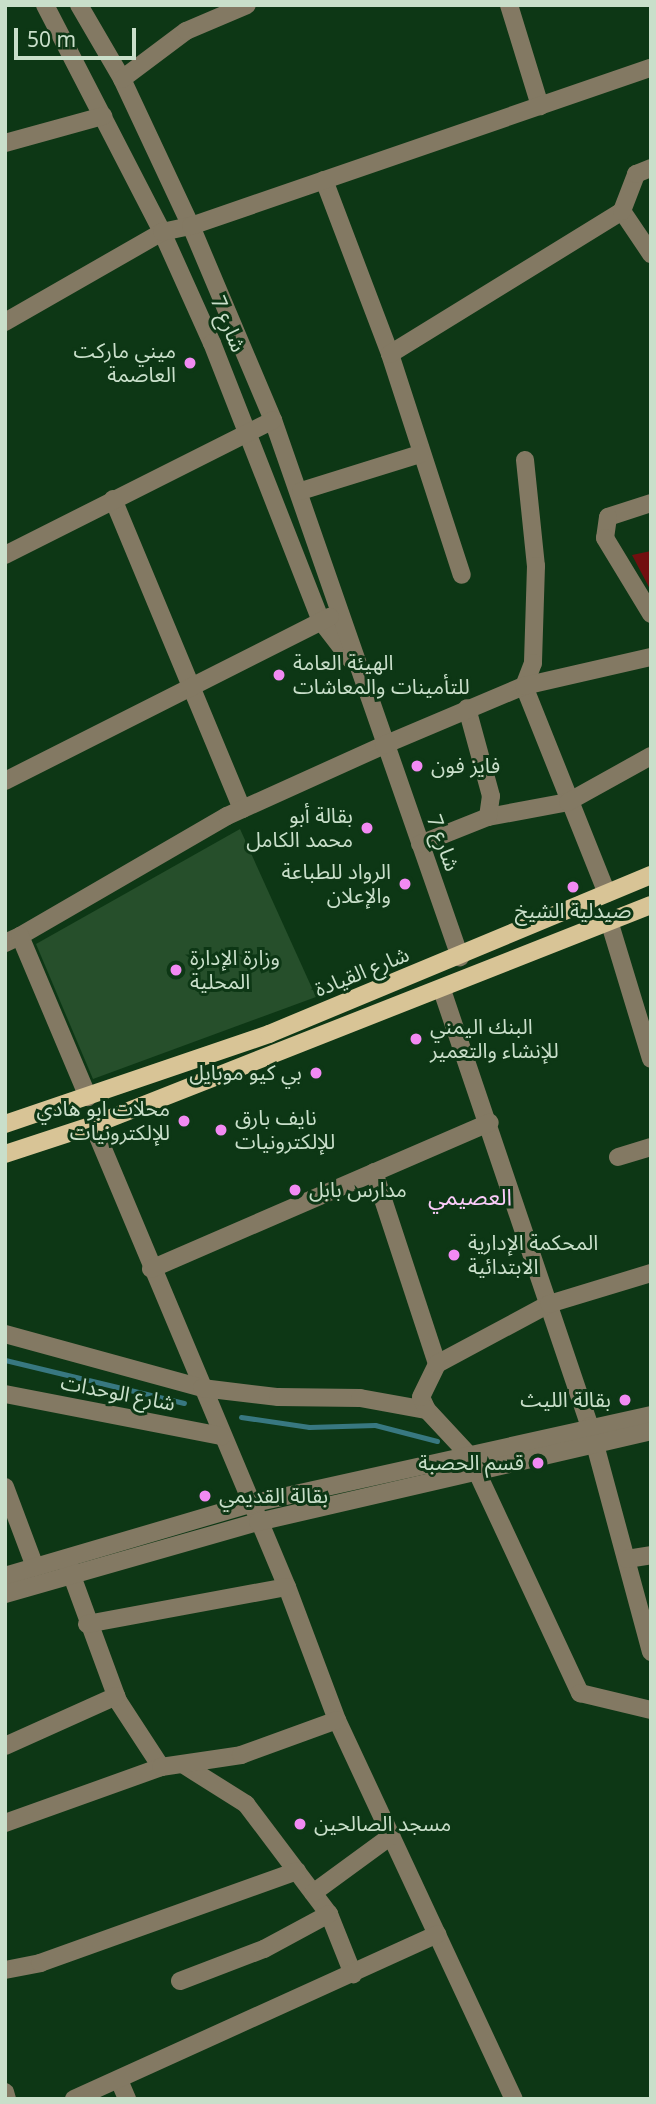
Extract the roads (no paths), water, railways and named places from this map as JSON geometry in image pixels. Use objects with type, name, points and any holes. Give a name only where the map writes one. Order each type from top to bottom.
[{"type":"main road","name":"شارع القيادة","points":[[5,1124],[269,1034],[460,957],[651,875]]},
{"type":"main road","name":"شارع القيادة","points":[[5,1154],[93,1125],[610,924],[651,905]]},
{"type":"street","name":"شارع 7","points":[[45,5],[162,232],[246,431],[321,621],[355,666]]},
{"type":"street","name":"شارع 7","points":[[79,5],[122,79],[191,226],[273,420],[301,491],[342,611],[355,666],[460,957]]},
{"type":"street","points":[[122,79],[186,31],[247,5]]},
{"type":"street","points":[[509,5],[540,106]]},
{"type":"street","points":[[5,322],[162,232],[191,226],[651,68]]},
{"type":"street","points":[[5,143],[103,116]]},
{"type":"street","points":[[390,354],[622,211],[636,174],[651,168]]},
{"type":"street","points":[[324,180],[390,354],[420,454],[462,575]]},
{"type":"street","points":[[622,211],[651,254]]},
{"type":"street","points":[[5,555],[246,431],[273,420]]},
{"type":"street","points":[[301,491],[420,454]]},
{"type":"street","points":[[525,460],[537,566],[533,663],[524,687],[607,894]]},
{"type":"street","points":[[113,499],[194,684],[242,809]]},
{"type":"street","points":[[651,503],[608,517],[606,538],[651,614]]},
{"type":"street","points":[[5,781],[342,611]]},
{"type":"street","points":[[88,1097],[13,940],[242,809],[467,708],[524,687],[651,657]]},
{"type":"street","points":[[467,708],[491,796],[488,817]]},
{"type":"street","points":[[419,844],[488,817],[569,802],[651,756]]},
{"type":"street","points":[[610,924],[646,1026],[651,1059]]},
{"type":"street","points":[[442,990],[490,1122],[592,1434],[651,1652]]},
{"type":"street","points":[[151,1269],[490,1122]]},
{"type":"street","points":[[93,1125],[151,1269],[287,1587],[337,1720],[514,2099]]},
{"type":"street","points":[[618,1157],[651,1147]]},
{"type":"street","points":[[374,1172],[437,1364]]},
{"type":"street","points":[[651,1273],[549,1304],[437,1364],[421,1397],[427,1410],[473,1463],[580,1693],[651,1710]]},
{"type":"street","points":[[5,1334],[202,1388],[278,1397],[360,1398],[427,1410]]},
{"type":"street","name":"شارع الوحدات","points":[[5,1394],[222,1436]]},
{"type":"street","points":[[5,1594],[473,1463],[592,1434],[651,1415]]},
{"type":"street","points":[[592,1434],[651,1431]]},
{"type":"street","points":[[5,1576],[250,1504],[473,1463]]},
{"type":"street","points":[[5,1487],[35,1567]]},
{"type":"street","points":[[627,1559],[651,1555]]},
{"type":"street","points":[[66,1558],[87,1624],[116,1696],[161,1767]]},
{"type":"street","points":[[87,1624],[287,1587]]},
{"type":"street","points":[[5,1746],[116,1696]]},
{"type":"street","points":[[5,1823],[161,1767],[241,1755],[337,1720]]},
{"type":"street","points":[[184,1765],[246,1804],[329,1914],[353,1974]]},
{"type":"street","points":[[313,1893],[391,1836]]},
{"type":"street","points":[[5,1970],[40,1963],[297,1871]]},
{"type":"street","points":[[180,1980],[264,1949],[329,1914]]},
{"type":"street","points":[[74,2099],[437,1934]]},
{"type":"street","points":[[120,2080],[127,2099]]},
{"type":"street","points":[[5,2092],[7,2099]]},
{"type":"waterway","points":[[5,1360],[184,1403]]},
{"type":"waterway","points":[[241,1417],[309,1427],[375,1425],[437,1441]]},
{"type":"place","name":"ميني ماركت العاصمة","points":[[190,363]]},
{"type":"place","name":"الهيئة العامة للتأمينات والمعاشات","points":[[279,675]]},
{"type":"place","name":"فايز فون","points":[[417,766]]},
{"type":"place","name":"بقالة أبو محمد الكامل","points":[[367,828]]},
{"type":"place","name":"الرواد للطباعة والإعلان","points":[[405,884]]},
{"type":"place","name":"صيدلية الشيخ","points":[[573,887]]},
{"type":"place","name":"وزارة الإدارة المحلية","points":[[176,970]]},
{"type":"place","name":"البنك اليمني للإنشاء والتعمير","points":[[416,1039]]},
{"type":"place","name":"بي كيو موبايل","points":[[316,1073]]},
{"type":"place","name":"محلات ابو هادي للإلكترونيات","points":[[184,1121]]},
{"type":"place","name":"نايف بارق للإلكترونيات","points":[[221,1130]]},
{"type":"place","name":"مدارس بابل","points":[[295,1190]]},
{"type":"place","name":"المحكمة الإدارية الابتدائية","points":[[454,1255]]},
{"type":"place","name":"بقالة الليث","points":[[625,1400]]},
{"type":"place","name":"قسم الحصبة","points":[[538,1463]]},
{"type":"place","name":"بقالة القديمي","points":[[205,1496]]},
{"type":"place","name":"مسجد الصالحين","points":[[300,1824]]},
{"type":"district","name":"العصيمي","points":[[470,1198]]}]
